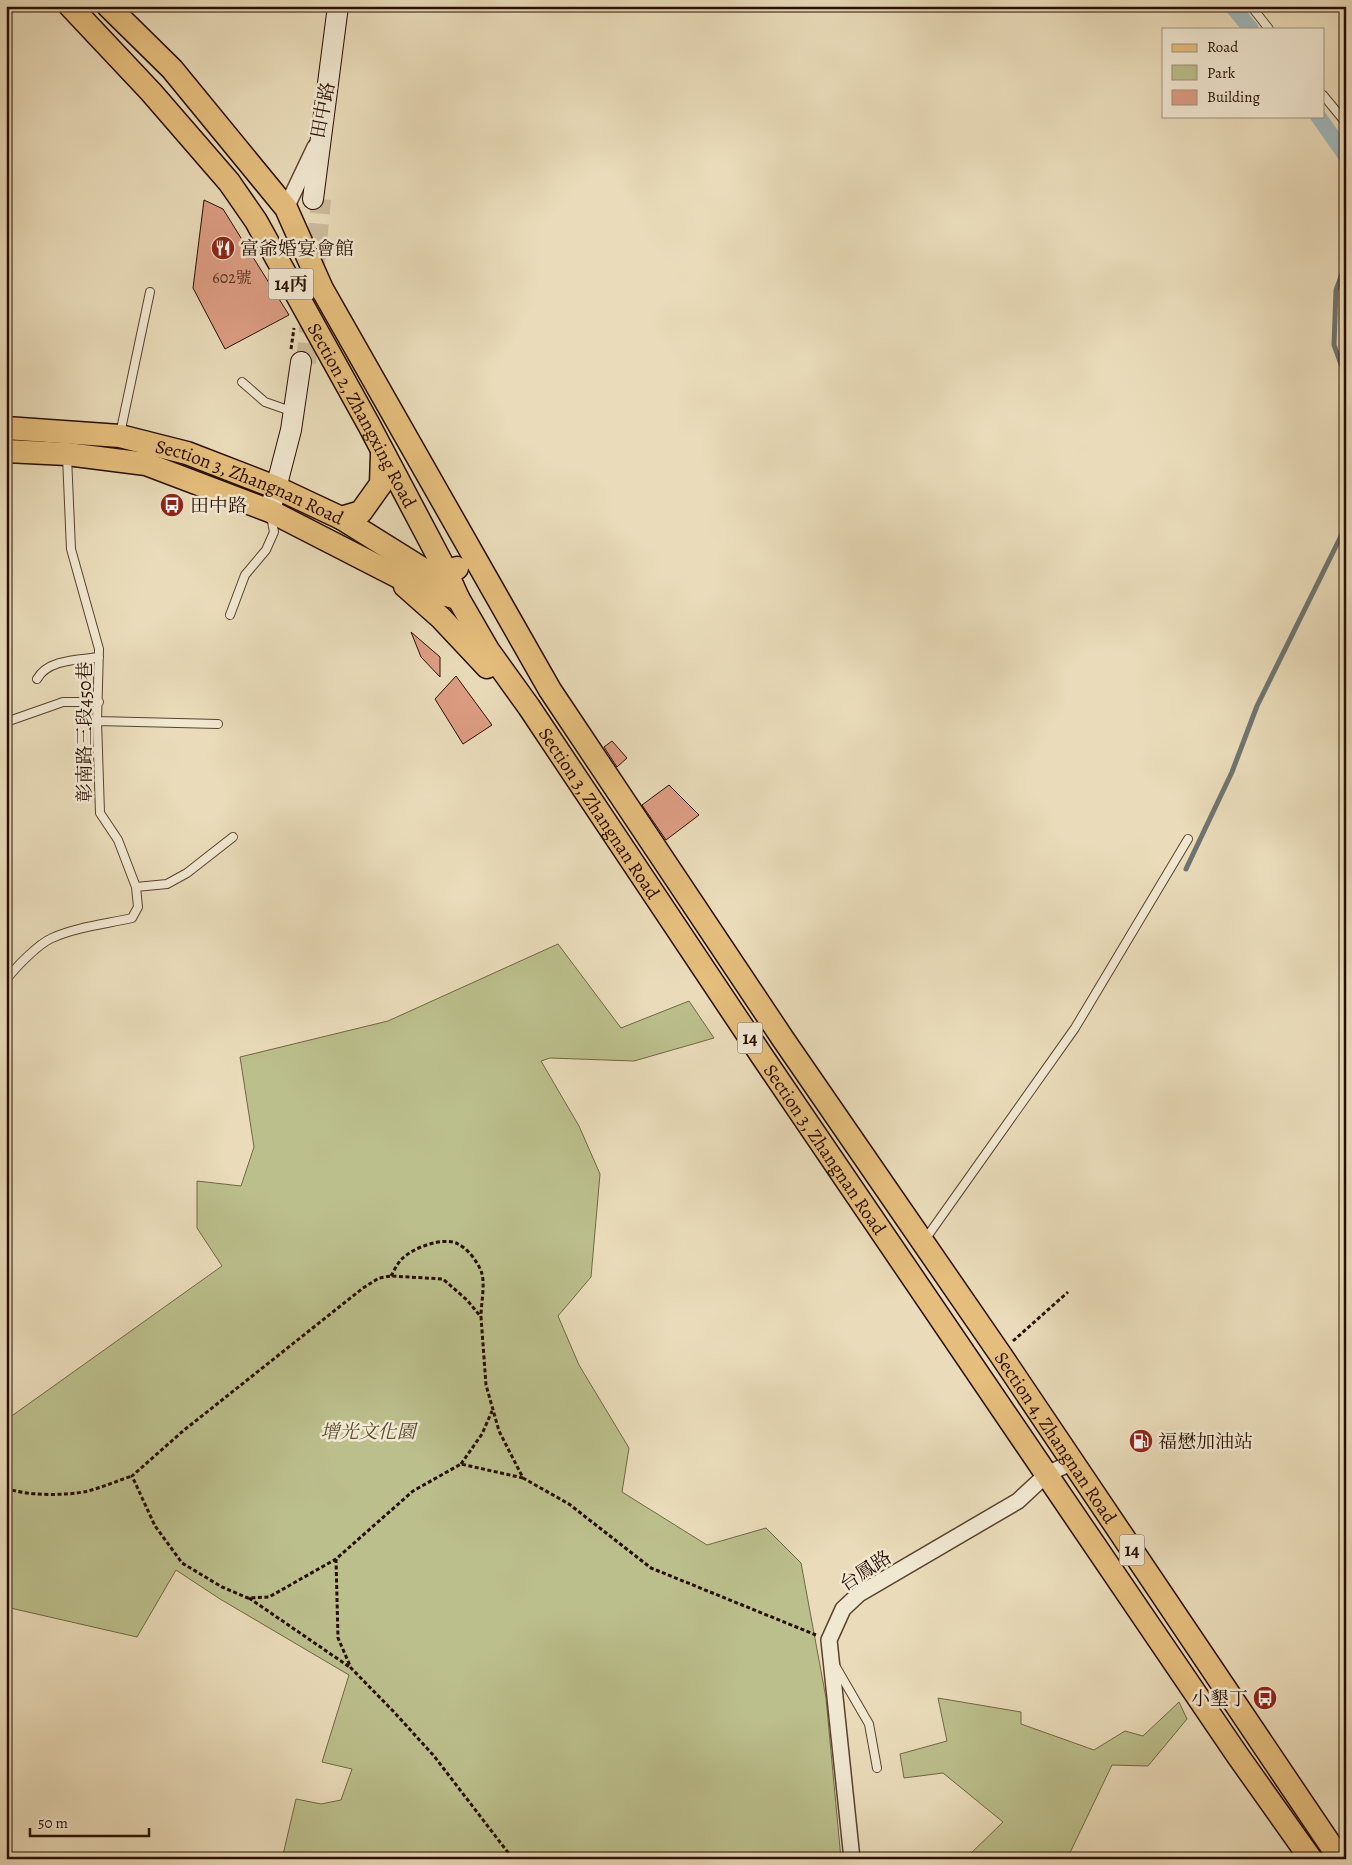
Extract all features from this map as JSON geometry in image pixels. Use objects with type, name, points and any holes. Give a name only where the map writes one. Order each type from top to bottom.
[{"type":"main road","name":"Section 2, Zhangxing Road","points":[[70,6],[145,85],[229,182],[260,230],[369,425],[458,598]]},
{"type":"main road","name":"Section 2, Zhangxing Road","points":[[108,6],[172,70],[286,208],[322,290],[477,561]]},
{"type":"main road","name":"Section 3, Zhangnan Road","points":[[6,428],[120,436],[187,453],[276,487],[341,518],[426,572],[446,572],[477,561],[550,690],[783,1039],[923,1242]]},
{"type":"main road","name":"Section 3, Zhangnan Road","points":[[6,451],[67,454],[146,464],[270,511],[420,588],[458,598],[488,650],[529,706],[762,1056],[1047,1474]]},
{"type":"main road","points":[[341,518],[361,512],[381,484],[382,453]]},
{"type":"main road","points":[[458,598],[477,561]]},
{"type":"main road","points":[[391,573],[441,618],[529,706]]},
{"type":"main road","name":"Section 4, Zhangnan Road","points":[[923,1242],[1340,1859]]},
{"type":"main road","name":"Section 4, Zhangnan Road","points":[[1047,1474],[1233,1748],[1311,1859]]},
{"type":"street","name":"田中路","points":[[286,208],[322,132],[338,6]]},
{"type":"street","points":[[317,199],[322,132]]},
{"type":"street","points":[[270,511],[294,414],[303,362]]},
{"type":"street","name":"台鳳路","points":[[828,1640],[843,1609],[859,1594],[1018,1501],[1047,1474],[1073,1462]]},
{"type":"street","points":[[828,1640],[852,1859]]},
{"type":"lane","points":[[1251,6],[1268,28]]},
{"type":"lane","points":[[1324,96],[1346,123]]},
{"type":"lane","points":[[120,436],[150,292]]},
{"type":"lane","points":[[242,382],[265,402],[285,408],[294,414]]},
{"type":"lane","name":"彰南路三段450巷","points":[[6,980],[15,968],[50,938],[132,918],[138,907],[136,887],[118,840],[100,813],[97,721],[99,649],[71,549],[67,454]]},
{"type":"lane","points":[[230,615],[245,575],[266,550],[274,532],[270,511]]},
{"type":"lane","points":[[36,679],[41,671],[60,663],[99,657]]},
{"type":"lane","points":[[6,722],[63,702],[99,702]]},
{"type":"lane","points":[[97,721],[218,724]]},
{"type":"lane","points":[[136,887],[167,884],[194,868],[233,837]]},
{"type":"lane","points":[[923,1242],[1075,1028],[1188,839]]},
{"type":"lane","points":[[831,1658],[869,1724],[877,1768]]},
{"type":"path","points":[[391,1276],[401,1259],[418,1247],[445,1241],[457,1243],[468,1252],[478,1265],[482,1276],[481,1317],[486,1385],[499,1431],[523,1478]]},
{"type":"path","points":[[6,1488],[15,1492],[45,1494],[86,1492],[132,1476],[183,1431],[362,1288],[379,1278],[391,1276],[443,1279],[481,1317]]},
{"type":"path","points":[[1000,1354],[1068,1292]]},
{"type":"path","points":[[248,1598],[269,1597],[336,1559],[412,1491],[461,1464],[482,1434],[493,1410]]},
{"type":"path","points":[[461,1464],[523,1478],[569,1504],[651,1568],[828,1640]]},
{"type":"path","points":[[132,1476],[155,1526],[182,1563],[222,1587],[248,1598],[352,1668],[434,1756],[511,1858]]},
{"type":"path","points":[[336,1559],[338,1638],[352,1668]]},
{"type":"green space","name":"增光文化園","points":[[558,944],[621,1028],[689,1001],[714,1038],[634,1061],[550,1058],[541,1061],[579,1126],[600,1174],[591,1277],[558,1316],[579,1365],[629,1448],[622,1492],[707,1545],[766,1528],[801,1563],[826,1698],[841,1859],[282,1859],[296,1799],[321,1804],[341,1800],[352,1769],[322,1762],[349,1675],[220,1599],[176,1570],[137,1637],[6,1607],[6,1420],[222,1266],[197,1228],[197,1181],[241,1186],[254,1147],[240,1057],[388,1021]]},
{"type":"green space","points":[[938,1698],[1021,1712],[1021,1724],[1094,1750],[1125,1731],[1143,1736],[1179,1702],[1187,1719],[1148,1766],[1112,1765],[1067,1859],[965,1859],[1003,1822],[943,1773],[904,1778],[900,1754],[947,1741]]},
{"type":"building","name":"富爺婚宴會館","points":[[204,200],[223,209],[289,315],[225,349],[193,288]]},
{"type":"building","points":[[411,632],[440,657],[440,677],[421,657]]},
{"type":"building","points":[[456,676],[492,725],[463,744],[435,699]]},
{"type":"building","points":[[612,741],[627,758],[617,767],[604,747]]},
{"type":"building","points":[[669,785],[699,815],[666,840],[642,805]]},
{"type":"waterway","points":[[1232,6],[1250,28]]},
{"type":"waterway","points":[[1319,118],[1346,156]]},
{"type":"waterway","points":[[1346,263],[1336,290],[1334,345],[1346,378]]},
{"type":"waterway","points":[[1186,869],[1232,772],[1257,706],[1345,528],[1346,521]]},
{"type":"tunnel","points":[[306,363],[321,199]]},
{"type":"place","name":"富爺婚宴會館","points":[[223,248]]},
{"type":"place","name":"田中路","points":[[172,505]]},
{"type":"place","name":"福懋加油站","points":[[1141,1441]]},
{"type":"place","name":"小墾丁","points":[[1265,1698]]}]
